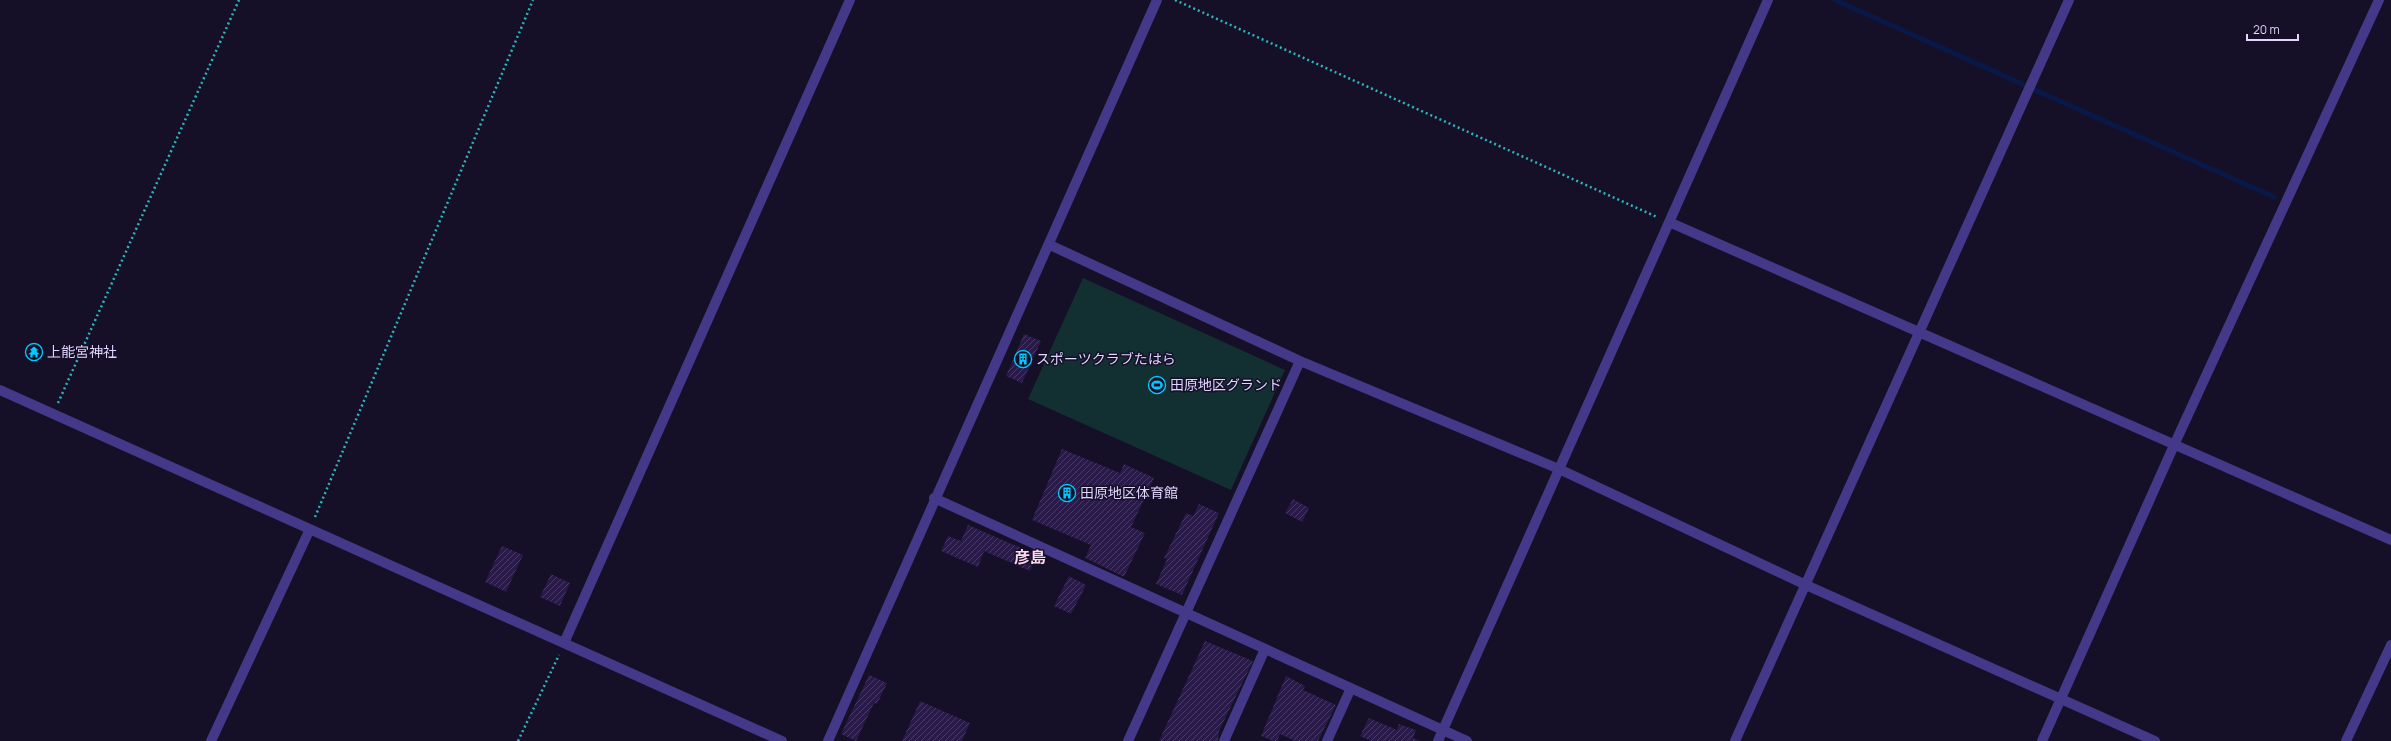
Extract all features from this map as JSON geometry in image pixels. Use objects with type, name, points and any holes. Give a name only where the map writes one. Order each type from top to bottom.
[{"type":"street","points":[[564,643],[850,0]]},
{"type":"street","points":[[828,741],[934,498],[1050,245],[1157,0]]},
{"type":"street","points":[[1438,741],[1768,0]]},
{"type":"street","points":[[1735,741],[2069,0]]},
{"type":"street","points":[[2042,741],[2059,700],[2175,444],[2378,0]]},
{"type":"street","points":[[1669,222],[2391,540]]},
{"type":"street","points":[[1050,245],[1300,361],[1559,469],[1806,585],[2059,700],[2155,741]]},
{"type":"street","points":[[1128,741],[1300,361]]},
{"type":"street","points":[[0,390],[782,741]]},
{"type":"street","points":[[934,498],[1467,741]]},
{"type":"street","points":[[211,741],[310,529]]},
{"type":"street","points":[[2346,741],[2391,645]]},
{"type":"street","points":[[1224,741],[1265,649]]},
{"type":"street","points":[[1327,741],[1351,688]]},
{"type":"path","points":[[53,414],[239,0]]},
{"type":"path","points":[[310,529],[533,0]]},
{"type":"path","points":[[1175,0],[1669,222]]},
{"type":"path","points":[[518,741],[564,643]]},
{"type":"green space","name":"田原地区グランド","points":[[1083,278],[1285,370],[1231,490],[1028,399]]},
{"type":"building","name":"スポーツクラブたはら","points":[[1024,334],[1041,341],[1022,383],[1006,376]]},
{"type":"building","points":[[1062,449],[1120,473],[1124,464],[1154,478],[1131,527],[1145,533],[1124,577],[1085,558],[1091,545],[1032,520]]},
{"type":"building","points":[[1293,499],[1309,508],[1302,522],[1285,513]]},
{"type":"building","points":[[1199,504],[1219,513],[1182,595],[1156,584],[1167,559],[1164,558],[1186,513],[1193,516]]},
{"type":"building","points":[[968,525],[1037,555],[1030,571],[984,551],[978,567],[941,551],[948,536],[961,541]]},
{"type":"building","points":[[502,546],[523,555],[506,592],[485,582]]},
{"type":"building","points":[[551,574],[570,583],[560,606],[540,597]]},
{"type":"building","points":[[1069,576],[1086,585],[1071,614],[1054,606]]},
{"type":"building","points":[[1205,641],[1253,661],[1219,731],[1218,741],[1159,741]]},
{"type":"building","points":[[869,675],[887,683],[877,704],[874,703],[856,741],[841,734]]},
{"type":"building","points":[[1286,676],[1305,686],[1303,690],[1336,705],[1318,741],[1295,741],[1280,734],[1277,741],[1273,741],[1261,736]]},
{"type":"building","points":[[920,701],[970,723],[962,741],[902,741]]},
{"type":"building","points":[[1369,718],[1397,730],[1399,724],[1416,730],[1413,738],[1420,741],[1371,741],[1360,736]]},
{"type":"waterway","points":[[1835,0],[2274,197]]},
{"type":"place","name":"上能宮神社","points":[[34,352]]},
{"type":"place","name":"スポーツクラブたはら","points":[[1023,359]]},
{"type":"place","name":"田原地区グランド","points":[[1157,385]]},
{"type":"place","name":"田原地区体育館","points":[[1067,493]]},
{"type":"district","name":"彦島","points":[[1030,557]]}]
